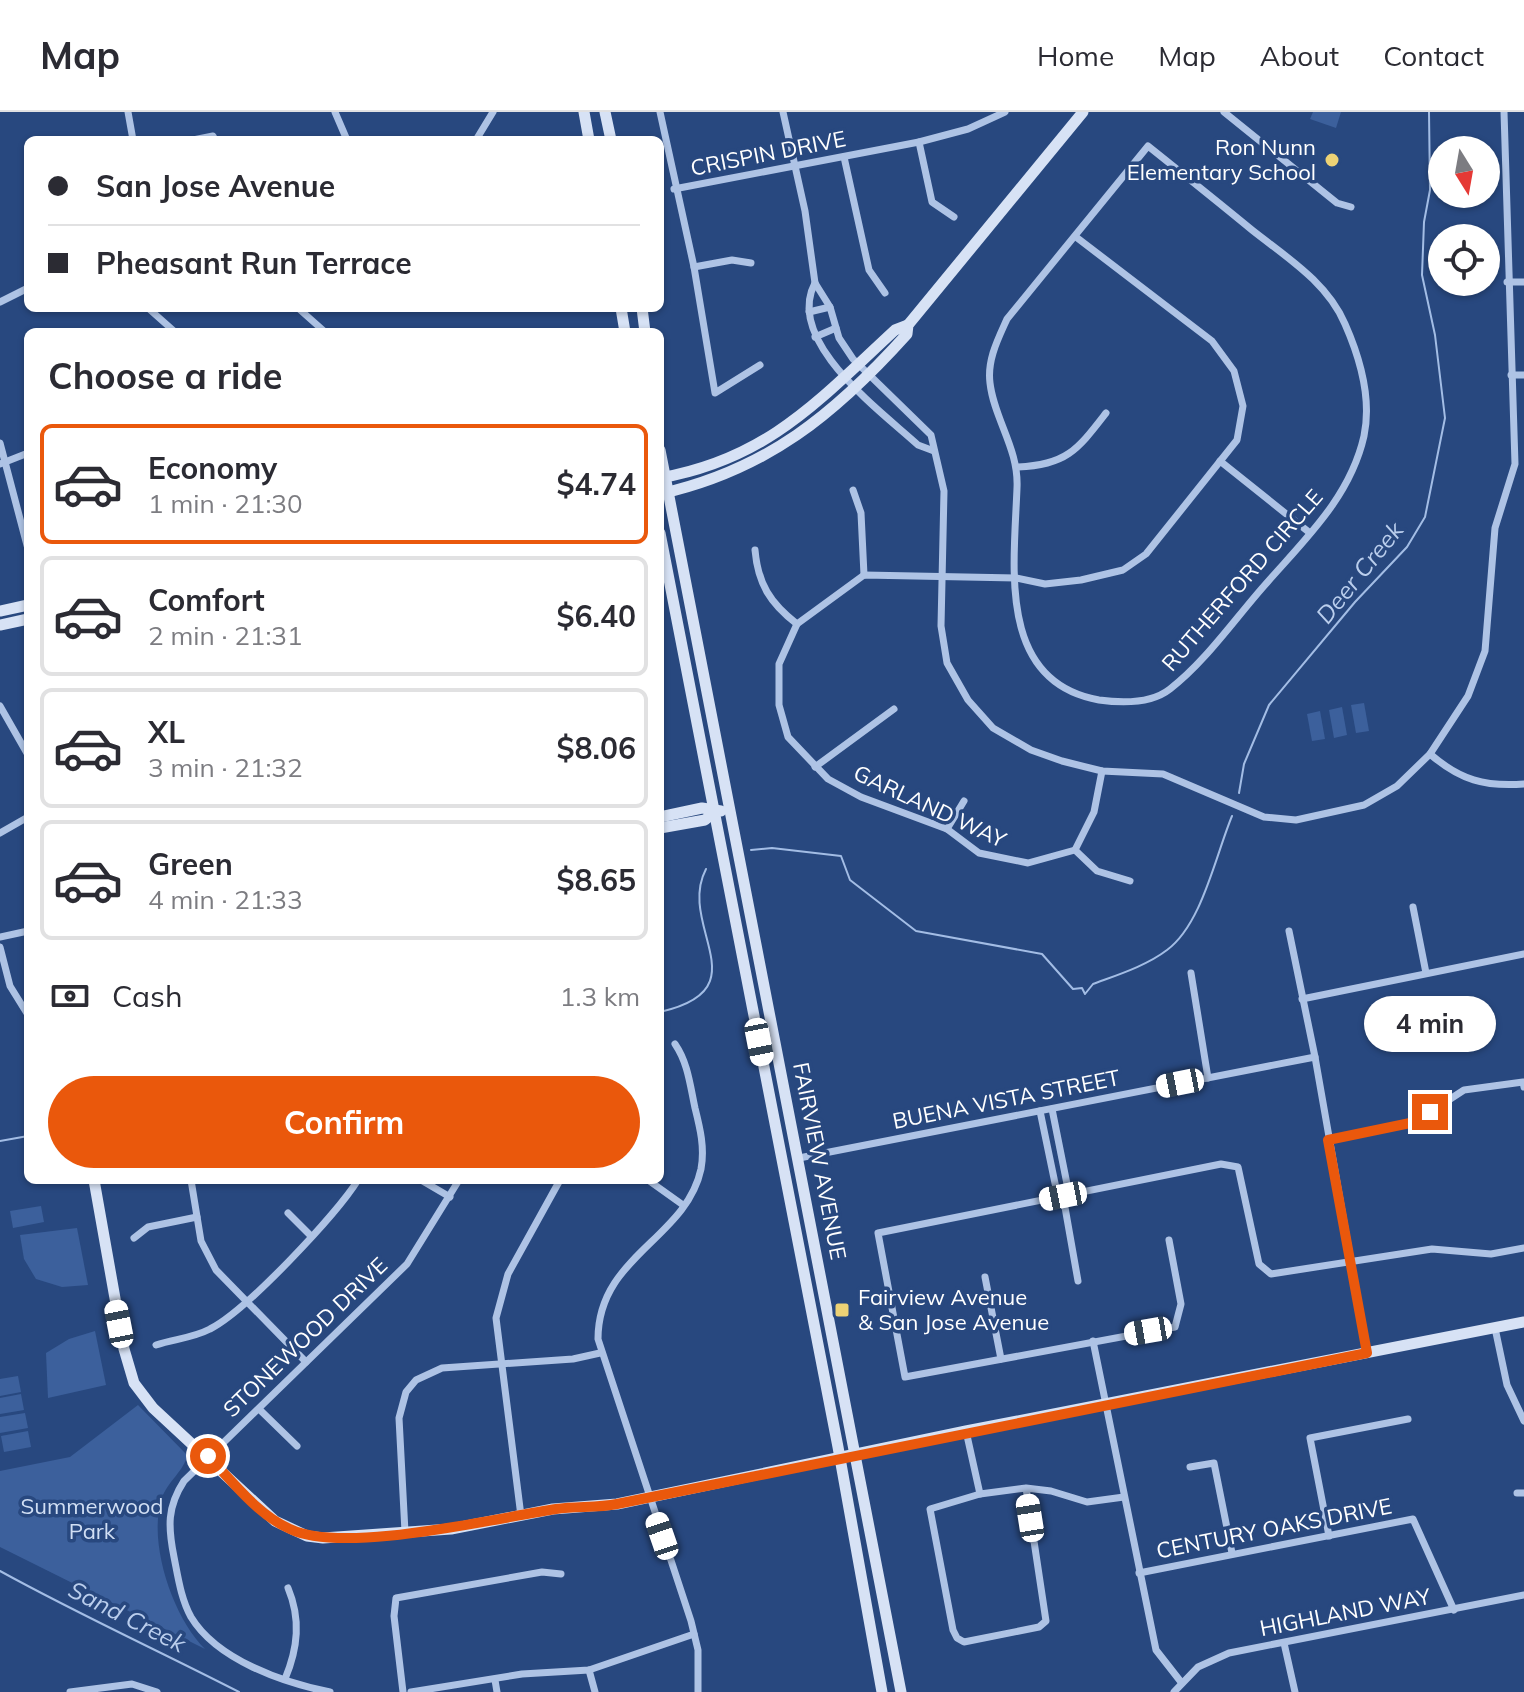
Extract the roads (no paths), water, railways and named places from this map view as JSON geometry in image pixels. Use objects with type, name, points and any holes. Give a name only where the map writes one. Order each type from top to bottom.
[{"type":"street","points":[[128,112],[132,136]]},
{"type":"street","points":[[345,136],[336,114],[347,112]]},
{"type":"street","points":[[478,136],[493,112]]},
{"type":"street","points":[[584,112],[588,136]]},
{"type":"street","points":[[605,112],[610,136]]},
{"type":"street","points":[[660,112],[674,189],[694,267],[715,393],[760,365]]},
{"type":"street","points":[[783,112],[796,166],[815,283],[830,307],[839,338],[860,364],[931,435],[944,491],[941,626],[947,663],[968,700],[993,728],[1031,750],[1102,771],[1163,774],[1264,817],[1296,820],[1364,805],[1397,786],[1430,754],[1468,696],[1485,651],[1495,528],[1520,466],[1511,375],[1504,112]]},
{"type":"street","name":"CRISPIN DRIVE","points":[[674,189],[919,142],[968,129],[1005,112]]},
{"type":"street","points":[[664,478],[744,452],[811,410],[895,330],[908,325],[1083,112]]},
{"type":"street","points":[[1224,112],[1337,203],[1351,207]]},
{"type":"street","points":[[919,142],[932,202],[954,217]]},
{"type":"street","name":"RUTHERFORD CIRCLE","points":[[1148,146],[1320,284],[1344,322],[1365,381],[1364,434],[1350,477],[1333,508],[1187,673],[1168,691],[1141,701],[1108,701],[1075,695],[1045,676],[1029,654],[1018,624],[1018,467],[989,382],[992,353],[1007,319],[1148,146]]},
{"type":"street","points":[[844,157],[869,270],[885,293]]},
{"type":"street","points":[[853,490],[861,513],[864,575],[1016,578],[1045,584],[1081,580],[1123,570],[1146,554],[1237,440],[1243,406],[1234,371],[1212,341],[1076,237]]},
{"type":"street","points":[[694,267],[732,260],[751,263]]},
{"type":"street","points":[[1507,282],[1524,282]]},
{"type":"street","points":[[815,283],[809,294],[809,312],[815,337],[856,388],[918,445],[934,451]]},
{"type":"street","points":[[0,302],[24,290]]},
{"type":"street","points":[[809,312],[830,307]]},
{"type":"street","points":[[152,312],[170,328]]},
{"type":"street","points":[[302,312],[320,328]]},
{"type":"street","points":[[664,493],[750,464],[819,421],[870,374],[907,334],[908,325]]},
{"type":"street","points":[[815,337],[836,328]]},
{"type":"street","points":[[1511,375],[1524,375]]},
{"type":"street","points":[[886,416],[899,402]]},
{"type":"street","points":[[1018,467],[1058,462],[1078,448],[1106,413]]},
{"type":"street","points":[[903,431],[916,418]]},
{"type":"street","points":[[0,443],[24,530]]},
{"type":"street","points":[[4,463],[24,455]]},
{"type":"street","points":[[1220,461],[1310,533]]},
{"type":"street","name":"FAIRVIEW AVENUE","points":[[664,493],[799,1158],[901,1692]]},
{"type":"street","points":[[755,550],[757,571],[764,591],[777,609],[797,624]]},
{"type":"street","name":"FAIRVIEW AVENUE","points":[[664,554],[840,1459],[882,1692]]},
{"type":"street","name":"GARLAND WAY","points":[[864,575],[797,624],[779,664],[779,705],[788,737],[815,767],[861,797],[947,829],[979,853],[1028,863],[1075,850]]},
{"type":"street","points":[[0,611],[24,606]]},
{"type":"street","points":[[0,625],[24,620]]},
{"type":"street","points":[[0,706],[24,748]]},
{"type":"street","points":[[815,767],[894,709]]},
{"type":"street","points":[[1430,754],[1467,781],[1493,786],[1524,784]]},
{"type":"street","points":[[1102,771],[1094,812],[1075,850],[1097,871],[1130,881]]},
{"type":"street","points":[[947,829],[964,801]]},
{"type":"street","points":[[664,816],[702,808],[714,812],[729,809]]},
{"type":"street","points":[[664,827],[705,820],[714,812]]},
{"type":"street","points":[[0,833],[24,819]]},
{"type":"street","points":[[1413,907],[1426,973]]},
{"type":"street","points":[[1289,931],[1315,1057],[1367,1353]]},
{"type":"street","points":[[0,937],[24,932]]},
{"type":"street","points":[[0,947],[10,986],[24,1009]]},
{"type":"street","points":[[1302,999],[1524,954]]},
{"type":"street","points":[[1191,973],[1208,1078]]},
{"type":"street","points":[[675,1044],[684,1058],[701,1136],[699,1176],[683,1205],[611,1284],[598,1322],[600,1353],[694,1634],[699,1667],[698,1692]]},
{"type":"street","name":"BUENA VISTA STREET","points":[[799,1158],[1315,1057]]},
{"type":"street","points":[[1328,1140],[1415,1122],[1464,1090],[1523,1082],[1524,1087]]},
{"type":"street","points":[[1052,1109],[1067,1184],[1063,1196],[1078,1281]]},
{"type":"street","points":[[1040,1111],[1056,1188],[1063,1196]]},
{"type":"street","points":[[1169,1240],[1181,1304],[1175,1327],[905,1377],[878,1233],[1221,1164],[1238,1167],[1259,1264],[1271,1274],[1432,1249],[1491,1254],[1524,1248]]},
{"type":"street","points":[[95,1184],[124,1349],[134,1383],[153,1408],[208,1456],[265,1513],[290,1530],[323,1538],[451,1529],[649,1498],[966,1431],[1524,1322]]},
{"type":"street","points":[[192,1184],[208,1256],[306,1362]]},
{"type":"street","points":[[156,1345],[209,1330],[246,1300],[332,1218],[355,1184]]},
{"type":"street","points":[[428,1184],[450,1197]]},
{"type":"street","name":"STONEWOOD DRIVE","points":[[330,1692],[285,1679],[219,1647],[191,1617],[184,1601],[168,1525],[170,1506],[184,1481],[208,1456],[407,1264],[457,1184]]},
{"type":"street","points":[[521,1516],[501,1364],[498,1303],[513,1264],[558,1184]]},
{"type":"street","points":[[654,1184],[683,1205]]},
{"type":"street","points":[[288,1213],[311,1236]]},
{"type":"street","points":[[134,1238],[148,1227],[197,1217]]},
{"type":"street","points":[[985,1277],[1001,1359]]},
{"type":"street","points":[[1495,1328],[1507,1385],[1524,1421]]},
{"type":"street","points":[[1093,1341],[1156,1650],[1181,1682],[1174,1692]]},
{"type":"street","points":[[405,1532],[399,1418],[406,1392],[428,1372],[600,1353]]},
{"type":"street","points":[[259,1409],[297,1446]]},
{"type":"street","points":[[1329,1536],[1310,1438],[1408,1419]]},
{"type":"street","points":[[966,1431],[980,1494]]},
{"type":"street","points":[[1190,1467],[1214,1463],[1232,1553]]},
{"type":"street","points":[[1026,1488],[1046,1621],[1039,1627],[964,1642],[957,1638],[953,1630],[930,1509],[980,1494],[1026,1488],[1051,1491],[1087,1502],[1124,1497]]},
{"type":"street","name":"CENTURY OAKS DRIVE","points":[[1139,1573],[1413,1519],[1454,1610]]},
{"type":"street","points":[[403,1692],[394,1616],[396,1598],[542,1572],[561,1574]]},
{"type":"street","points":[[285,1679],[295,1649],[297,1629],[295,1606],[288,1588]]},
{"type":"street","name":"HIGHLAND WAY","points":[[1181,1682],[1198,1667],[1229,1653],[1524,1595]]},
{"type":"street","points":[[411,1692],[589,1670],[694,1634]]},
{"type":"street","points":[[1284,1643],[1295,1692]]},
{"type":"street","points":[[589,1670],[595,1692]]},
{"type":"street","points":[[495,1680],[497,1692]]},
{"type":"street","points":[[70,1692],[132,1684],[157,1692]]},
{"type":"waterway","name":"Deer Creek","points":[[1239,793],[1244,764],[1269,705],[1355,602],[1407,547],[1425,517],[1445,418],[1435,335],[1422,275],[1424,222],[1430,190],[1429,112]]},
{"type":"waterway","name":"Deer Creek","points":[[751,850],[772,848],[841,856],[850,880],[916,931],[1042,954],[1073,989],[1082,988],[1085,994],[1093,984],[1150,961],[1179,938],[1190,924],[1206,889],[1232,816]]},
{"type":"waterway","name":"Deer Creek","points":[[664,1011],[690,1002],[706,988],[712,972],[701,912],[700,891],[706,869]]},
{"type":"waterway","name":"Deer Creek","points":[[0,1141],[24,1137]]},
{"type":"waterway","name":"Sand Creek","points":[[0,1571],[239,1692]]},
{"type":"place","name":"Ron Nunn Elementary School","points":[[1332,160]]},
{"type":"place","name":"Fairview Avenue & San Jose Avenue","points":[[842,1310]]},
{"type":"park label","name":"Summerwood Park","points":[[92,1518]]}]
